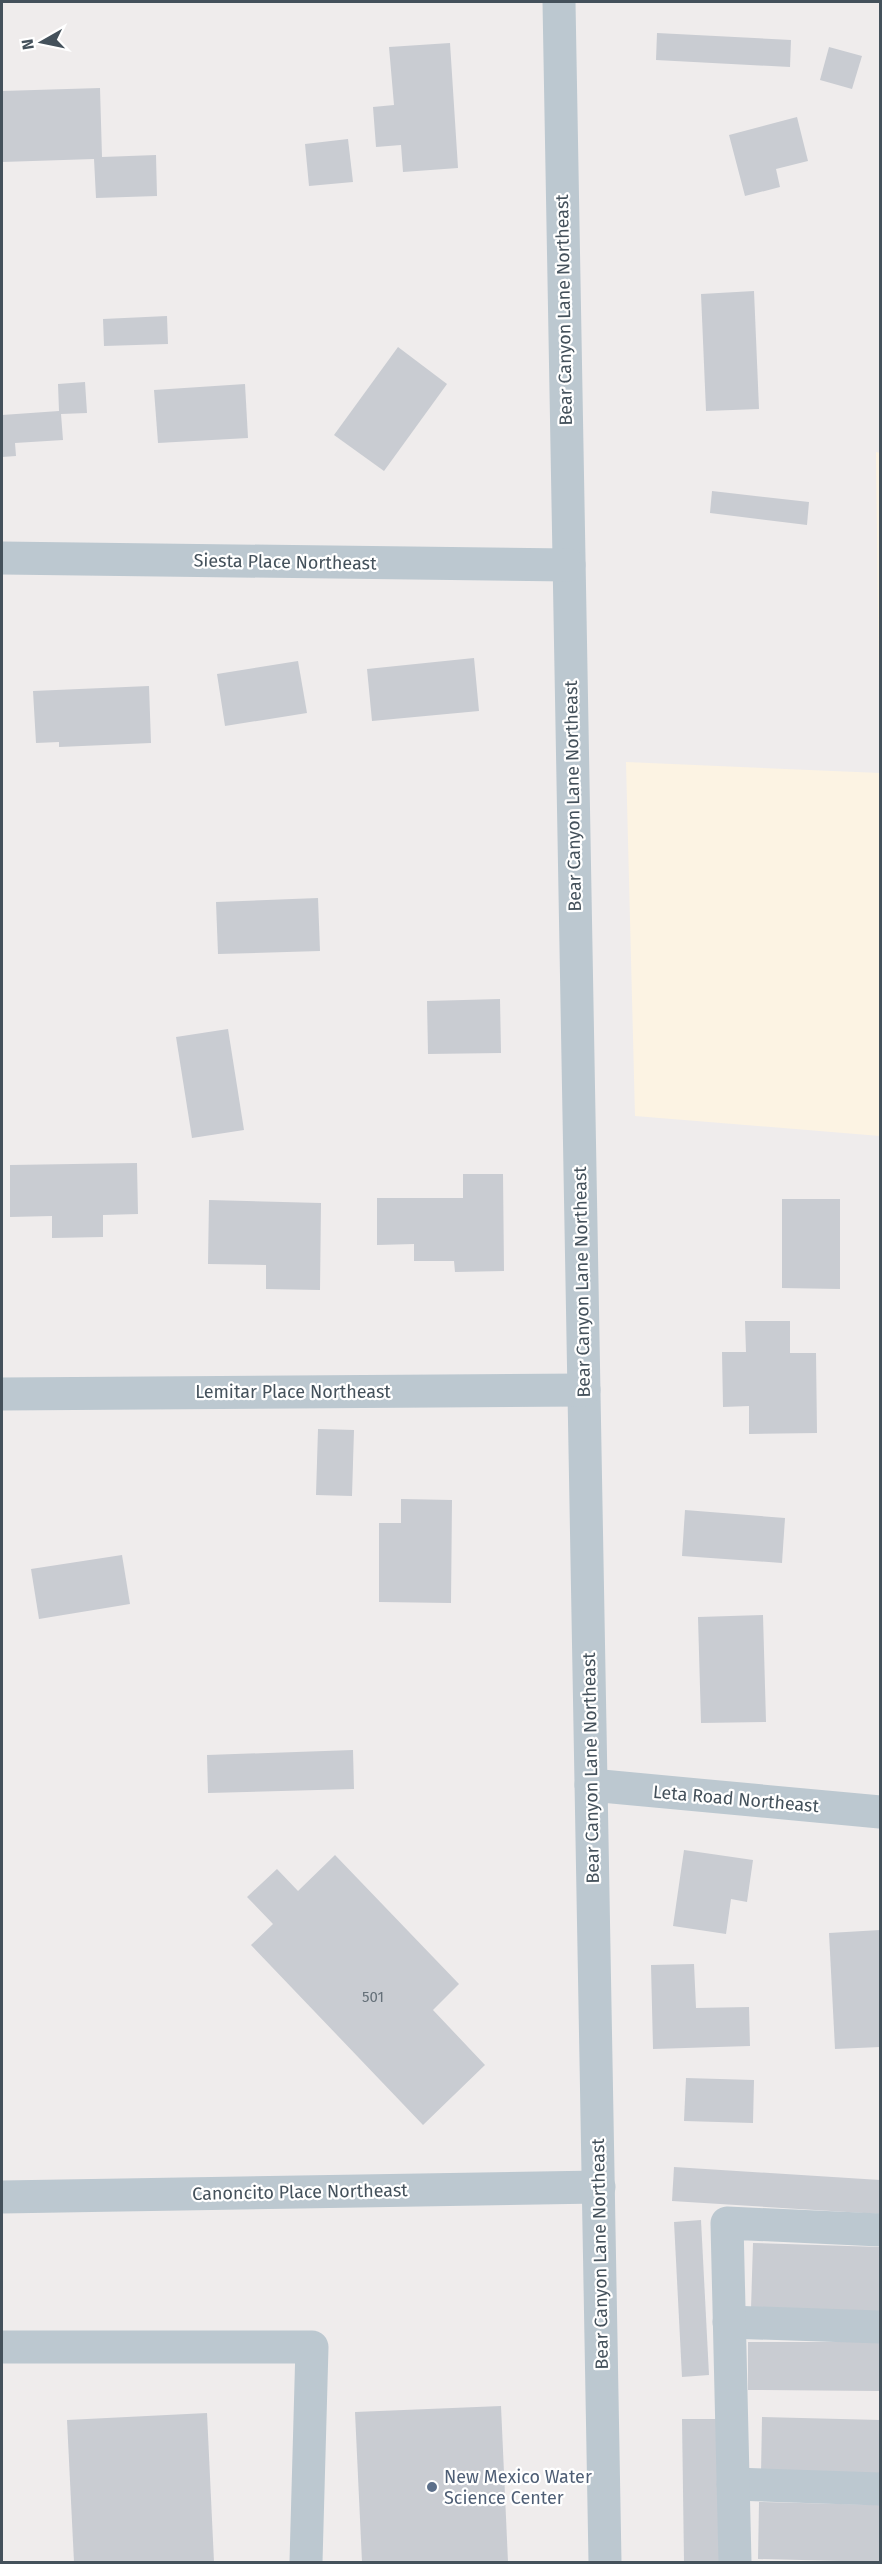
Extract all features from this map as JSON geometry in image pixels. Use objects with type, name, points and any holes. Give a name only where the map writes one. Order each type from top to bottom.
[{"type":"street","name":"Bear Canyon Lane Northeast","points":[[559,2],[605,2562]]},
{"type":"street","name":"Siesta Place Northeast","points":[[2,558],[569,565]]},
{"type":"street","name":"Lemitar Place Northeast","points":[[2,1394],[584,1390]]},
{"type":"street","name":"Leta Road Northeast","points":[[591,1785],[880,1812]]},
{"type":"street","name":"Canoncito Place Northeast","points":[[2,2196],[598,2187]]},
{"type":"street","points":[[735,2562],[727,2223],[880,2230]]},
{"type":"street","points":[[729,2322],[880,2327]]},
{"type":"street","points":[[2,2347],[312,2347],[306,2562]]},
{"type":"street","points":[[733,2484],[880,2489]]},
{"type":"shaded area","points":[[876,452],[880,453],[880,773]]},
{"type":"shaded area","points":[[626,762],[880,773],[880,1136],[635,1116]]},
{"type":"building","points":[[657,33],[791,40],[790,67],[656,60]]},
{"type":"building","points":[[450,43],[458,168],[403,172],[401,145],[376,147],[373,107],[394,105],[389,47]]},
{"type":"building","points":[[829,47],[862,56],[852,89],[820,80]]},
{"type":"building","points":[[100,88],[102,157],[156,155],[157,196],[96,198],[94,159],[2,162],[2,91]]},
{"type":"building","points":[[797,117],[808,161],[776,169],[780,187],[745,196],[729,135]]},
{"type":"building","points":[[348,139],[353,182],[309,186],[305,144]]},
{"type":"building","points":[[754,291],[759,409],[706,411],[701,294]]},
{"type":"building","points":[[167,316],[168,344],[104,346],[103,319]]},
{"type":"building","points":[[398,347],[447,384],[384,471],[334,435]]},
{"type":"building","points":[[85,382],[87,413],[61,414],[63,440],[15,443],[16,456],[2,457],[2,415],[59,411],[58,384]]},
{"type":"building","points":[[245,384],[248,438],[158,443],[154,390]]},
{"type":"building","points":[[712,491],[809,502],[807,525],[710,513]]},
{"type":"building","points":[[474,658],[479,711],[372,721],[367,669]]},
{"type":"building","points":[[298,661],[307,713],[225,726],[217,674]]},
{"type":"building","points":[[149,686],[151,743],[59,747],[59,742],[36,743],[33,691]]},
{"type":"building","points":[[318,898],[320,951],[218,954],[216,902]]},
{"type":"building","points":[[500,999],[501,1053],[428,1054],[427,1001]]},
{"type":"building","points":[[228,1029],[244,1130],[192,1138],[176,1037]]},
{"type":"building","points":[[137,1163],[138,1214],[103,1215],[103,1237],[52,1238],[52,1216],[10,1217],[10,1165]]},
{"type":"building","points":[[463,1174],[503,1174],[504,1271],[455,1272],[454,1261],[414,1261],[414,1244],[377,1245],[377,1198],[463,1198]]},
{"type":"building","points":[[782,1199],[840,1199],[840,1289],[782,1288]]},
{"type":"building","points":[[209,1200],[321,1203],[320,1290],[266,1289],[266,1265],[208,1264]]},
{"type":"building","points":[[745,1321],[790,1321],[790,1353],[816,1353],[817,1433],[749,1434],[749,1406],[723,1407],[722,1352],[746,1352]]},
{"type":"building","points":[[318,1429],[354,1430],[352,1496],[316,1495]]},
{"type":"building","points":[[401,1499],[452,1500],[451,1603],[379,1602],[379,1523],[401,1523]]},
{"type":"building","points":[[685,1510],[785,1518],[782,1563],[682,1556]]},
{"type":"building","points":[[122,1555],[130,1604],[39,1619],[31,1569]]},
{"type":"building","points":[[763,1615],[766,1722],[701,1723],[698,1617]]},
{"type":"building","points":[[353,1750],[354,1789],[208,1793],[207,1755]]},
{"type":"building","points":[[684,1850],[753,1860],[747,1902],[731,1899],[726,1934],[673,1926]]},
{"type":"building","points":[[335,1855],[459,1984],[433,2010],[485,2065],[423,2125],[251,1945],[273,1924],[247,1897],[277,1869],[298,1891]]},
{"type":"building","points":[[880,1930],[880,2047],[835,2049],[829,1933]]},
{"type":"building","points":[[694,1964],[696,2008],[749,2007],[750,2046],[653,2049],[651,1965]]},
{"type":"building","points":[[686,2078],[754,2080],[753,2123],[684,2121]]},
{"type":"building","points":[[674,2167],[880,2180],[880,2214],[672,2201]]},
{"type":"building","points":[[701,2220],[709,2375],[682,2377],[674,2222]]},
{"type":"building","points":[[753,2243],[880,2247],[880,2312],[751,2309]]},
{"type":"building","points":[[748,2342],[880,2342],[880,2391],[748,2390]]},
{"type":"building","name":"New Mexico Water Science Center","points":[[501,2406],[508,2562],[362,2562],[355,2412]]},
{"type":"building","points":[[207,2413],[214,2562],[74,2562],[67,2420]]},
{"type":"building","points":[[762,2417],[880,2420],[880,2476],[761,2474]]},
{"type":"building","points":[[682,2419],[717,2419],[720,2562],[684,2562]]},
{"type":"building","points":[[759,2502],[880,2505],[880,2562],[758,2559]]},
{"type":"place","name":"New Mexico Water Science Center","points":[[432,2487]]}]
